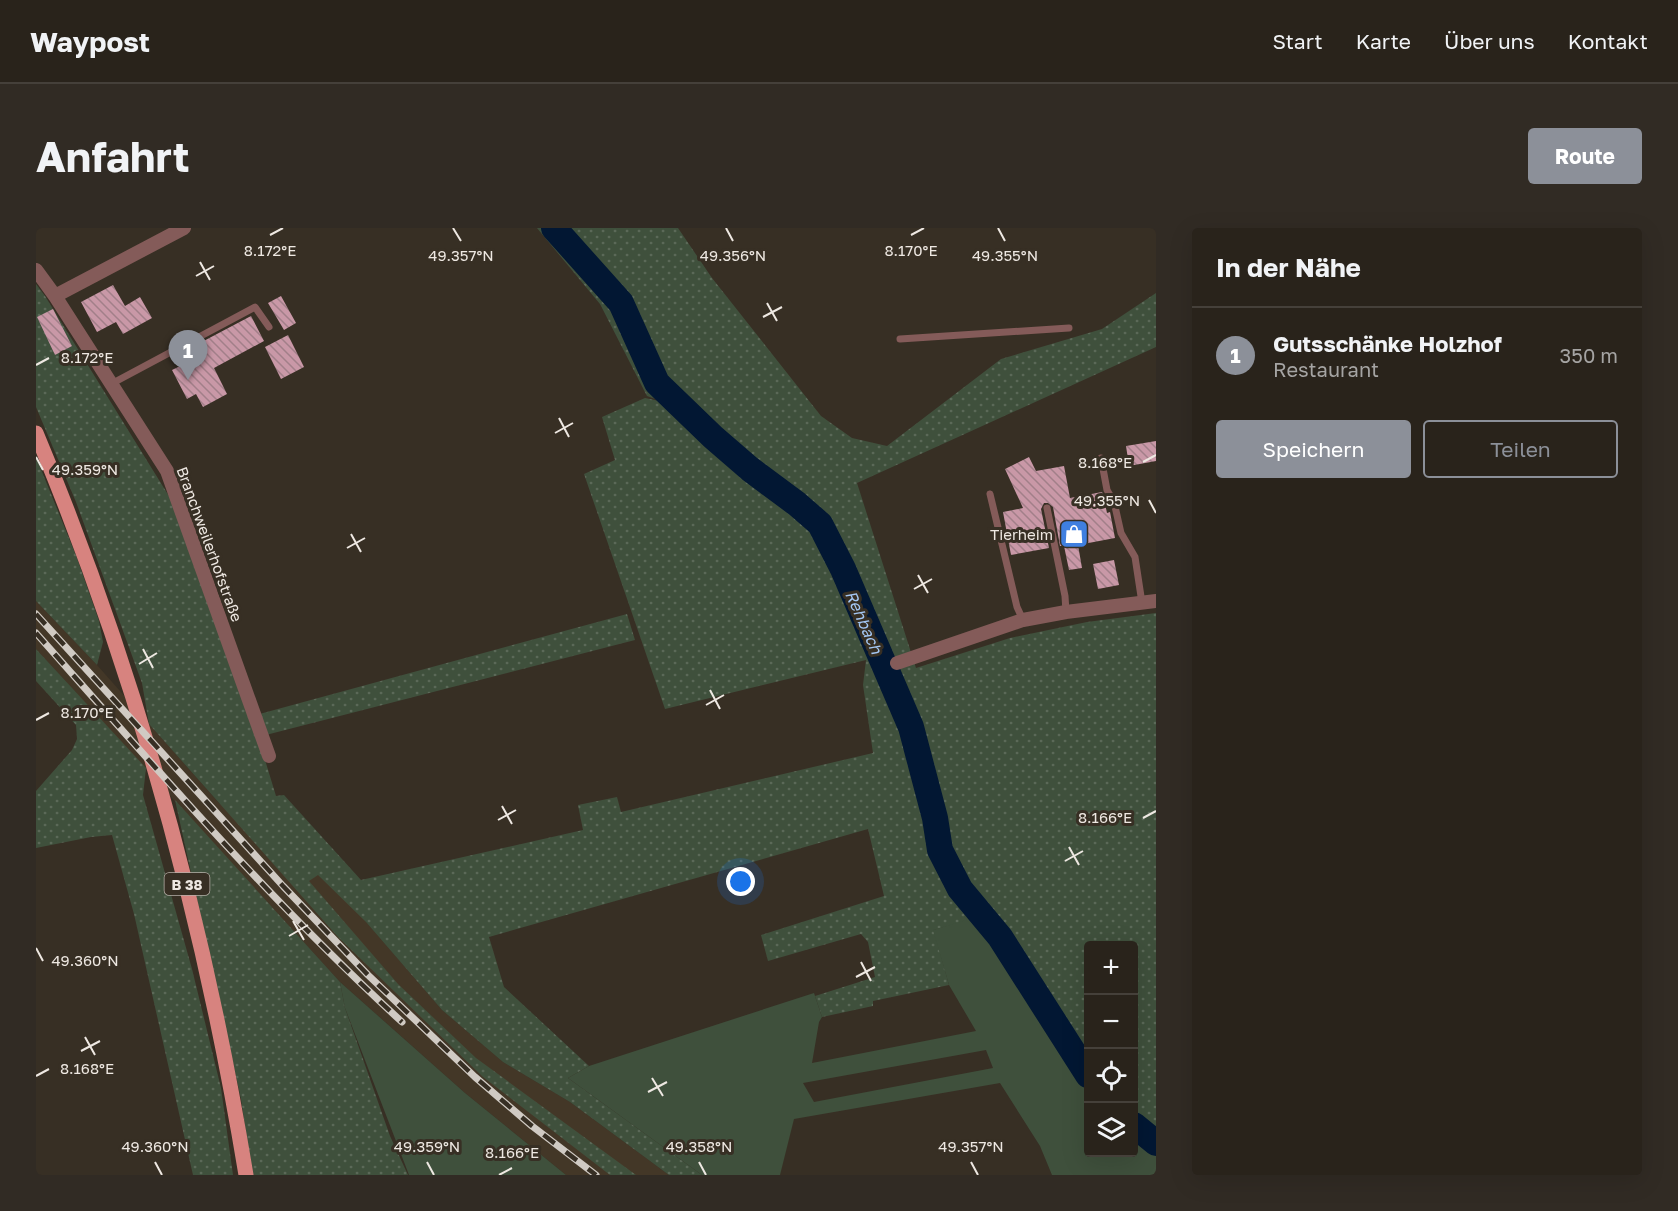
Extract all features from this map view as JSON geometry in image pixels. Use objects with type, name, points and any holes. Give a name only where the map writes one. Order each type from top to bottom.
[{"type":"main road","name":"B 38","points":[[36,433],[101,600],[167,809],[194,909],[232,1094],[246,1175]]},
{"type":"street","points":[[55,296],[184,228]]},
{"type":"street","name":"Branchweilerhofstraße","points":[[36,270],[167,471],[269,756]]},
{"type":"street","points":[[897,663],[1023,621],[1066,612],[1149,602]]},
{"type":"lane","points":[[111,384],[255,307],[270,327]]},
{"type":"lane","points":[[900,339],[1069,328]]},
{"type":"lane","points":[[1101,458],[1107,490],[1114,502],[1121,533],[1135,557],[1149,602]]},
{"type":"lane","points":[[990,494],[1017,608],[1023,621]]},
{"type":"lane","points":[[1047,508],[1065,596],[1066,612]]},
{"type":"shaded area","points":[[36,601],[97,665],[219,803],[318,866],[442,1010],[503,1062],[570,1102],[669,1175],[566,1175],[465,1093],[340,982],[36,649]]},
{"type":"green space","points":[[537,228],[678,228],[712,278],[821,416],[852,438],[887,446],[1001,359],[1102,329],[1156,293],[1156,347],[857,483],[916,668],[1010,638],[1087,622],[1156,613],[1156,1154],[1138,1141],[1138,941],[1084,941],[1084,1087],[973,919],[934,930],[949,985],[873,1001],[873,1006],[822,1017],[815,996],[875,977],[868,942],[861,934],[768,961],[761,935],[884,896],[868,829],[489,937],[504,987],[589,1066],[568,1078],[702,1175],[669,1175],[570,1102],[503,1062],[442,1010],[366,922],[318,875],[309,881],[398,984],[476,1058],[636,1175],[610,1175],[483,1077],[338,937],[149,724],[142,683],[76,502],[36,407],[36,284],[172,501],[252,716],[627,614],[635,640],[258,737],[276,796],[284,795],[361,880],[583,830],[578,805],[617,797],[621,812],[873,753],[863,685],[866,660],[665,709],[584,474],[615,460],[602,417],[645,398],[664,402],[647,396],[600,304]]},
{"type":"green space","points":[[36,457],[77,558],[99,621],[103,642],[97,665],[36,601]]},
{"type":"green space","points":[[36,649],[146,768],[143,795],[192,969],[221,1088],[233,1175],[193,1175],[134,914],[112,835],[36,848],[36,791],[72,750],[77,739],[76,725],[36,681]]},
{"type":"green space","points":[[175,800],[340,982],[345,1008],[390,1136],[408,1175],[252,1175],[241,1099]]},
{"type":"green space","points":[[973,918],[1084,1087],[1084,1157],[1138,1157],[1138,1141],[1156,1154],[1156,1175],[1052,1175],[1040,1146],[1000,1083],[794,1119],[780,1175],[702,1175],[568,1078],[589,1066],[814,993],[822,1017],[819,1022],[812,1063],[976,1031],[949,985],[933,930]],"holes":[[[986,1050],[993,1068],[814,1102],[803,1083]]]},
{"type":"green space","points":[[340,982],[465,1093],[566,1175],[409,1175],[345,1008]]},
{"type":"building","points":[[113,285],[125,306],[140,297],[152,318],[123,334],[116,322],[97,332],[81,302]]},
{"type":"building","points":[[281,296],[296,323],[284,330],[268,303]]},
{"type":"building","points":[[53,309],[72,346],[55,355],[37,317]]},
{"type":"building","points":[[251,316],[264,341],[214,368],[227,394],[203,407],[196,394],[187,399],[172,370],[184,364],[179,354]]},
{"type":"building","points":[[288,335],[304,367],[281,379],[265,347]]},
{"type":"building","points":[[1156,441],[1156,461],[1129,466],[1126,446]]},
{"type":"building","points":[[1029,457],[1036,471],[1064,466],[1070,498],[1102,492],[1103,494],[1107,513],[1110,512],[1115,538],[1078,545],[1082,568],[1069,570],[1064,546],[1060,546],[1053,507],[1048,503],[1044,503],[1041,509],[1049,548],[1011,555],[1003,512],[1023,508],[1005,469]]},
{"type":"building","points":[[1114,560],[1119,585],[1098,589],[1093,564]]},
{"type":"waterway","name":"Rehbach","points":[[554,228],[621,303],[657,383],[713,437],[820,524],[843,569],[911,727],[935,818],[940,850],[960,889],[1000,937],[1084,1069]]},
{"type":"waterway","name":"Rehbach","points":[[1138,1128],[1156,1143]]},
{"type":"railway","points":[[36,614],[283,886],[368,975],[475,1077],[532,1126],[596,1175]]},
{"type":"railway","points":[[36,633],[169,783],[260,881],[402,1022]]},
{"type":"place","name":"Gutsschänke Holzhof","points":[[188,380]]},
{"type":"place","name":"Tierheim","points":[[1074,534]]}]
